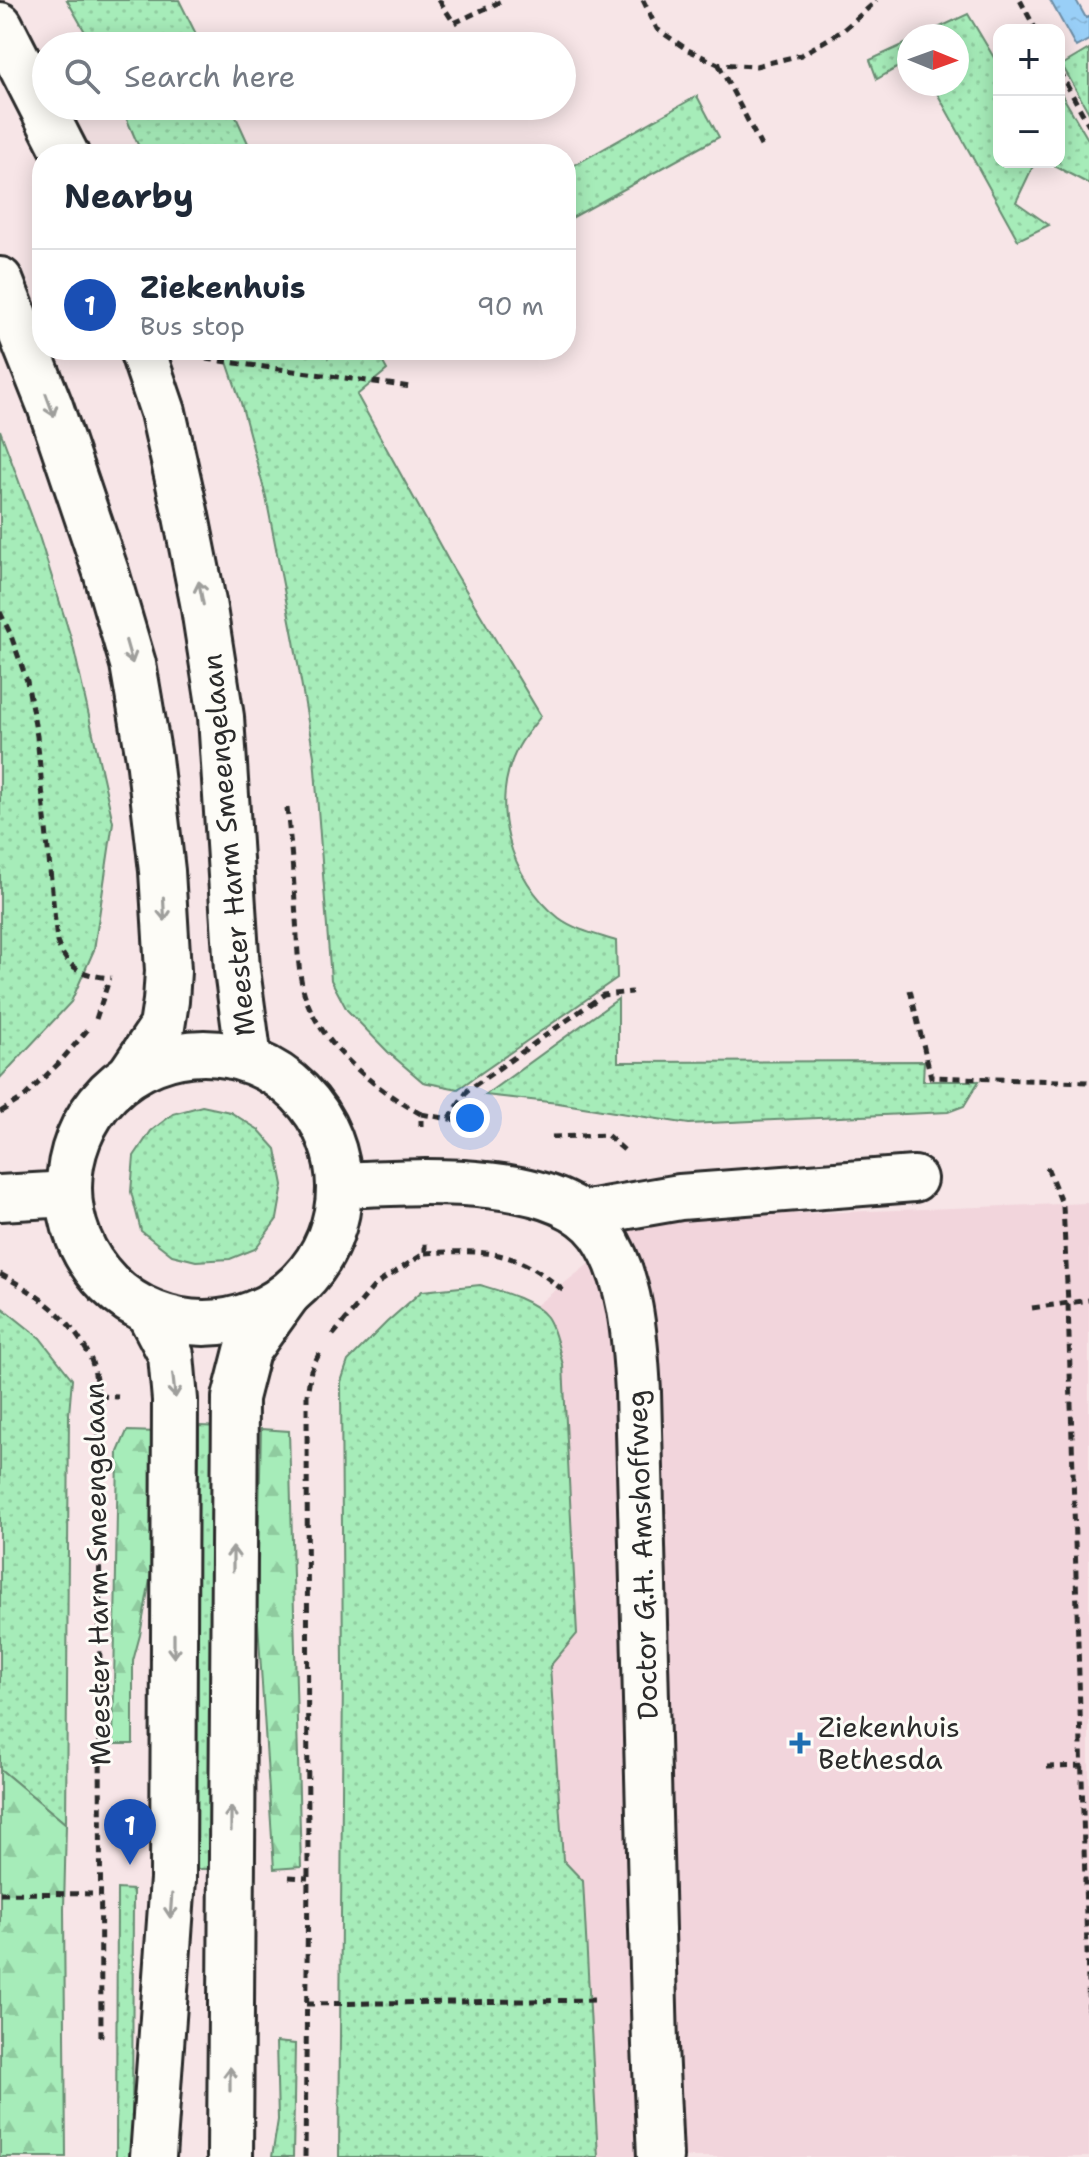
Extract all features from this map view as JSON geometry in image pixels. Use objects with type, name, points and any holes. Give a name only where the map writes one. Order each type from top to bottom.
[{"type":"street","points":[[0,25],[32,88]]},
{"type":"street","points":[[49,120],[61,144]]},
{"type":"street","points":[[0,280],[50,406],[106,572],[133,664],[149,758],[162,871],[168,971],[162,1027],[131,1073],[96,1105],[74,1147],[68,1194],[79,1243],[108,1285],[149,1313],[184,1323],[222,1323],[257,1313],[288,1294]]},
{"type":"street","name":"Meester Harm Smeengelaan","points":[[145,360],[163,412],[185,511],[221,717],[237,970],[249,1060]]},
{"type":"street","points":[[131,1073],[167,1056],[208,1052],[249,1060],[285,1079],[314,1108],[333,1145],[339,1185],[333,1226],[317,1264],[288,1294],[247,1351],[235,1398],[230,2157]]},
{"type":"street","points":[[582,1214],[680,1197],[914,1179]]},
{"type":"street","name":"Doctor G.H. Amshoffweg","points":[[339,1185],[423,1181],[510,1188],[548,1197],[582,1214],[600,1232],[612,1253],[632,1318],[636,1351],[660,2157]]},
{"type":"street","points":[[0,1198],[68,1194]]},
{"type":"street","points":[[149,1313],[171,1355],[175,1400],[173,1879],[153,2157]]},
{"type":"path","points":[[439,0],[454,23],[504,0]]},
{"type":"path","points":[[643,0],[657,29],[688,50],[718,64],[756,66],[801,55],[842,31],[876,0]]},
{"type":"path","points":[[1020,0],[1033,24]]},
{"type":"path","points":[[718,64],[761,146]]},
{"type":"path","points":[[1065,82],[1089,125]]},
{"type":"path","points":[[212,360],[411,387]]},
{"type":"path","points":[[0,612],[27,681],[37,736],[57,942],[62,955],[72,966],[88,975],[110,978]]},
{"type":"path","points":[[0,1112],[24,1097],[95,1021],[110,978],[111,965]]},
{"type":"path","points":[[910,990],[931,1077],[1089,1082]]},
{"type":"path","points":[[449,1119],[468,1090],[603,995],[632,992]]},
{"type":"path","points":[[1047,1167],[1063,1206],[1068,1303],[1089,2017]]},
{"type":"path","points":[[425,1253],[474,1251],[509,1257],[540,1271],[568,1294]]},
{"type":"path","name":"Meester Harm Smeengelaan","points":[[0,1274],[32,1290],[59,1314],[89,1355],[99,1396],[101,2049]]},
{"type":"path","points":[[1032,1308],[1089,1300]]},
{"type":"path","points":[[1047,1767],[1089,1766]]},
{"type":"path","points":[[0,1893],[101,1894]]},
{"type":"path","points":[[306,2004],[599,2000]]},
{"type":"shaded area","name":"Ziekenhuis Bethesda","points":[[1089,1203],[1089,2157],[518,2157],[506,1329],[646,1219]]},
{"type":"green space","points":[[67,0],[179,0],[195,32],[85,32]]},
{"type":"green space","points":[[968,14],[993,56],[993,168],[1032,168],[1016,202],[1049,225],[1018,240],[939,96],[969,96],[969,24],[947,24]]},
{"type":"green space","points":[[897,48],[897,68],[877,79],[870,60]]},
{"type":"green space","points":[[1089,49],[1089,113],[1065,70],[1065,63]]},
{"type":"green space","points":[[697,96],[719,137],[576,216],[576,164]]},
{"type":"green space","points":[[1065,100],[1089,141],[1089,184],[1058,168],[1065,168]]},
{"type":"green space","points":[[127,120],[237,120],[248,144],[138,144]]},
{"type":"green space","points":[[226,360],[382,360],[387,370],[357,395],[452,567],[541,716],[519,746],[505,791],[505,815],[516,861],[542,902],[559,918],[579,929],[616,941],[617,978],[458,1089],[423,1082],[388,1052],[347,1010],[331,980],[314,756],[266,497]]},
{"type":"green space","points":[[0,430],[38,533],[72,641],[113,822],[94,950],[71,1002],[0,1078]]},
{"type":"green space","points":[[618,999],[618,1062],[924,1061],[923,1081],[979,1081],[964,1106],[948,1112],[689,1124],[485,1095]]},
{"type":"green space","points":[[202,1106],[230,1112],[259,1130],[276,1149],[283,1185],[277,1219],[255,1249],[230,1259],[196,1261],[172,1255],[141,1231],[131,1192],[134,1156],[151,1131],[173,1114]]},
{"type":"green space","points":[[480,1285],[516,1297],[541,1311],[553,1328],[563,1365],[577,1634],[550,1666],[563,1860],[583,1881],[598,2157],[339,2157],[343,1672],[341,1382],[348,1361],[422,1291]]},
{"type":"green space","points":[[0,1306],[40,1338],[72,1379],[69,1414],[66,1824],[0,1769]]},
{"type":"green space","points":[[199,1426],[224,1427],[215,1869],[194,1869]]},
{"type":"green space","points":[[261,1429],[289,1431],[301,1867],[274,1869],[257,1607]]},
{"type":"green space","points":[[127,1431],[159,1432],[158,1513],[151,1574],[133,1661],[133,1744],[113,1744],[118,1452]]},
{"type":"green space","points":[[0,1769],[66,1824],[66,2157],[0,2157]]},
{"type":"green space","points":[[117,1889],[133,1890],[132,2157],[116,2157]]},
{"type":"green space","points":[[276,2042],[295,2044],[293,2157],[272,2157],[278,2120]]},
{"type":"water","points":[[1050,0],[1076,0],[1086,18],[1089,17],[1089,40],[1076,47]]},
{"type":"place","name":"Ziekenhuis Bethesda","points":[[800,1743]]},
{"type":"place","name":"Ziekenhuis","points":[[130,1865]]}]
